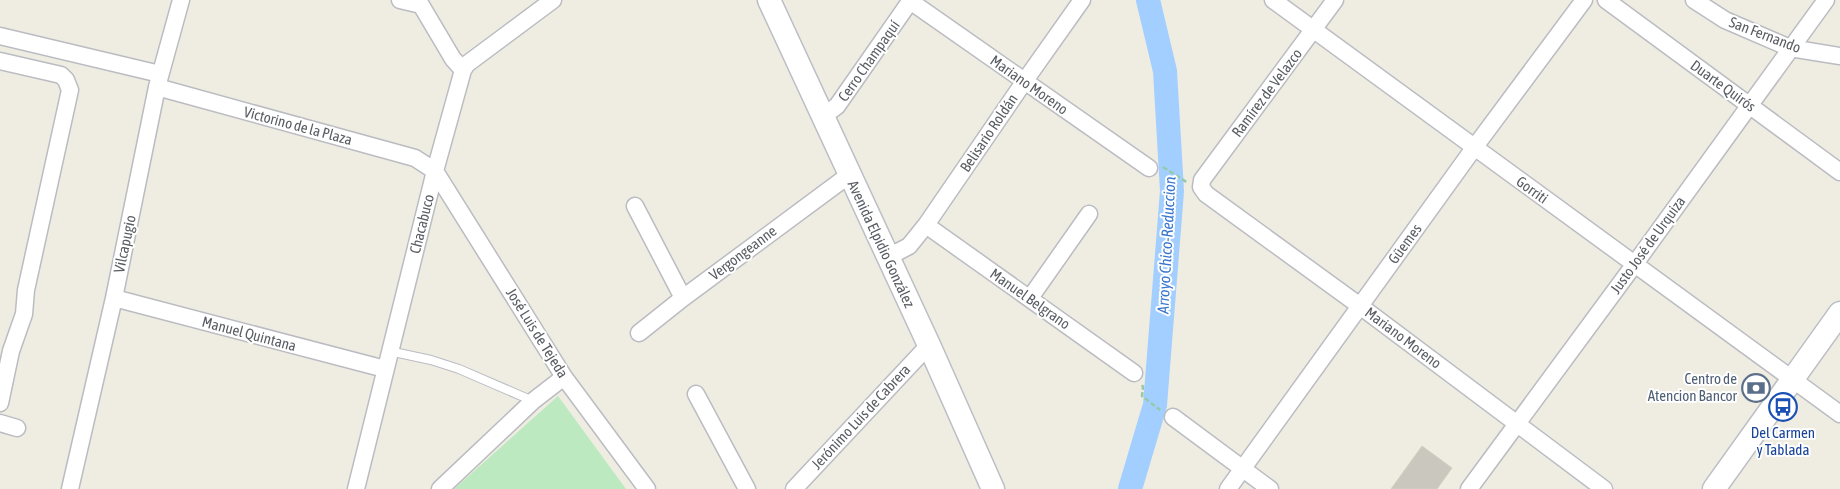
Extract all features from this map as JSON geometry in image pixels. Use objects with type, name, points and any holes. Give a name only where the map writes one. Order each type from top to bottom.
[{"type":"main road","name":"Avenida Elpidio González","points":[[769,0],[848,175],[929,344],[993,489]]},
{"type":"main road","points":[[1714,489],[1840,313]]},
{"type":"street","name":"Vilcapugio","points":[[70,489],[114,298],[158,81],[182,0]]},
{"type":"street","points":[[400,0],[420,3],[453,59],[463,70],[467,64],[553,0]]},
{"type":"street","name":"Belisario Roldán","points":[[888,257],[909,246],[926,226],[1082,0]]},
{"type":"street","name":"Gorriti","points":[[1273,0],[1634,266],[1840,414]]},
{"type":"street","name":"Ramírez de Velazco","points":[[1196,187],[1335,0]]},
{"type":"street","name":"Güemes","points":[[1228,489],[1474,148],[1584,0]]},
{"type":"street","name":"Duarte Quirós","points":[[1606,0],[1840,172]]},
{"type":"street","name":"San Fernando","points":[[1694,0],[1725,20],[1790,48],[1840,56]]},
{"type":"street","name":"Justo José de Urquiza","points":[[1469,489],[1634,266],[1826,0]]},
{"type":"street","name":"Cerro Champaquí","points":[[822,117],[837,106],[911,1]]},
{"type":"street","name":"Mariano Moreno","points":[[911,1],[1024,82],[1156,167]]},
{"type":"street","name":"Victorino de la Plaza","points":[[0,36],[415,158],[435,171]]},
{"type":"street","points":[[0,61],[61,75],[66,80],[70,90],[26,290],[24,314],[11,351],[0,403]]},
{"type":"street","name":"Chacabuco","points":[[356,489],[389,351],[463,70]]},
{"type":"street","name":"José Luis de Tejeda","points":[[435,171],[564,377],[646,489]]},
{"type":"street","name":"Vergongeanne","points":[[640,333],[683,298],[848,175]]},
{"type":"street","name":"Mariano Moreno","points":[[1196,187],[1360,306],[1604,489]]},
{"type":"street","points":[[635,206],[683,298]]},
{"type":"street","points":[[1030,298],[1089,214]]},
{"type":"street","name":"Manuel Belgrano","points":[[926,226],[1134,373]]},
{"type":"street","name":"Manuel Quintana","points":[[114,298],[385,369]]},
{"type":"street","name":"Jerónimo Luis de Cabrera","points":[[794,489],[929,344]]},
{"type":"street","points":[[440,489],[533,402],[564,377]]},
{"type":"street","points":[[696,394],[748,489]]},
{"type":"street","points":[[1168,414],[1270,489]]},
{"type":"street","points":[[0,423],[17,428]]},
{"type":"lane","points":[[389,351],[431,360],[459,369],[533,402]]},
{"type":"path","points":[[1156,167],[1196,187]]},
{"type":"path","points":[[1143,387],[1142,396],[1168,414]]},
{"type":"green space","points":[[558,396],[626,489],[454,489]]},
{"type":"building","points":[[1422,446],[1452,468],[1437,489],[1391,489]]},
{"type":"waterway","name":"Arroyo Chico-Reduccion","points":[[1130,489],[1155,405],[1172,191],[1165,71],[1148,0]]},
{"type":"place","name":"Centro de Atencion Bancor","points":[[1756,388]]},
{"type":"place","name":"Del Carmen y Tablada","points":[[1783,407]]}]
